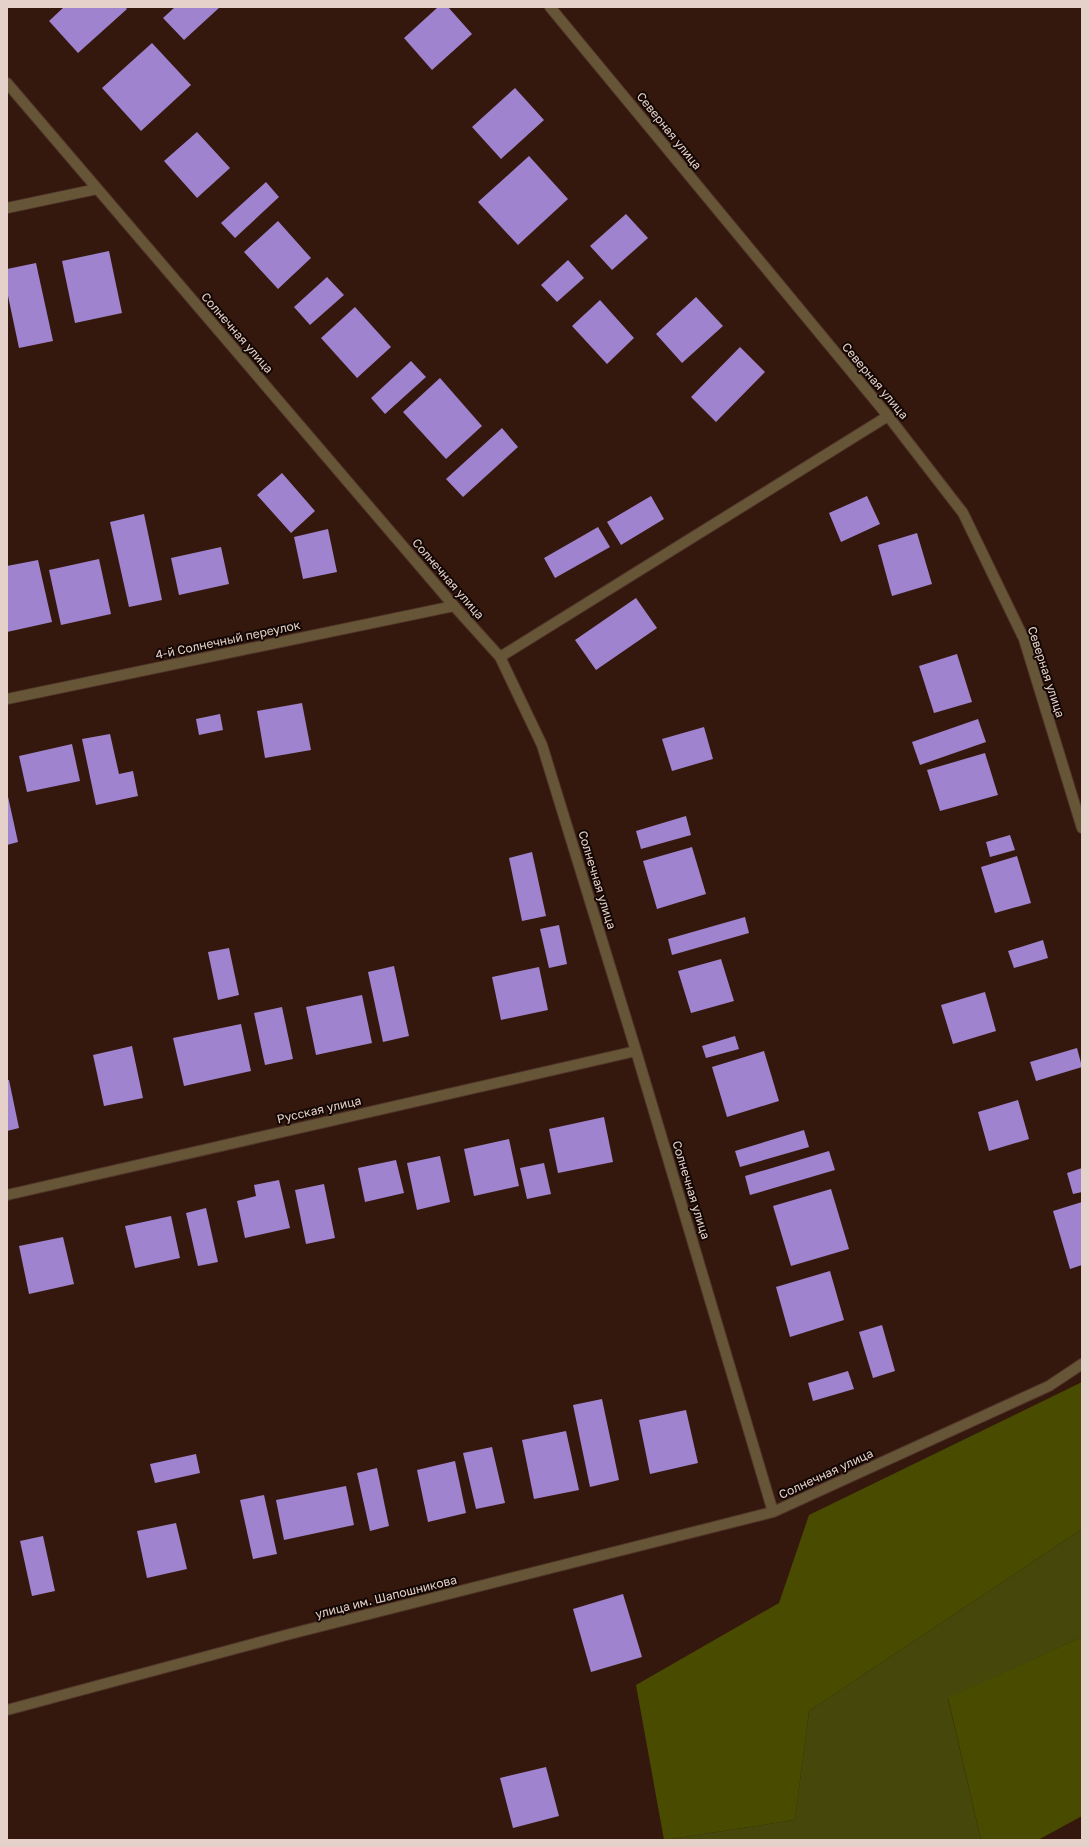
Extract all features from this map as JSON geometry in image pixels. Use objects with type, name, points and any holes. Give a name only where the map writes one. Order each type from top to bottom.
[{"type":"street","name":"Северная улица","points":[[550,7],[888,416],[963,513],[1024,639],[1082,828]]},
{"type":"street","name":"Солнечная улица","points":[[7,83],[454,606],[500,657],[542,745],[636,1051],[773,1512],[1049,1386],[1082,1364]]},
{"type":"street","points":[[7,208],[97,189]]},
{"type":"street","points":[[500,657],[888,416]]},
{"type":"street","name":"4-й Солнечный переулок","points":[[7,699],[454,606]]},
{"type":"street","name":"Русская улица","points":[[7,1195],[636,1051]]},
{"type":"street","name":"улица им. Шапошникова","points":[[7,1710],[290,1634],[773,1512]]},
{"type":"shaded area","points":[[1082,1382],[1082,1529],[809,1711],[795,1820],[664,1840],[636,1685],[779,1603],[809,1515]]},
{"type":"shaded area","points":[[1082,1529],[1082,1637],[948,1699],[981,1840],[664,1840],[795,1820],[809,1711]]},
{"type":"shaded area","points":[[1082,1637],[1082,1816],[1038,1840],[981,1840],[948,1698]]},
{"type":"building","points":[[64,7],[125,7],[127,9],[78,53],[49,21]]},
{"type":"building","points":[[175,7],[220,7],[184,40],[163,18]]},
{"type":"building","points":[[438,7],[448,7],[472,34],[432,70],[404,38]]},
{"type":"building","points":[[152,43],[191,85],[141,131],[102,88]]},
{"type":"building","points":[[515,88],[544,120],[501,159],[472,127]]},
{"type":"building","points":[[197,132],[230,168],[197,198],[164,161]]},
{"type":"building","points":[[529,156],[568,199],[518,245],[478,202]]},
{"type":"building","points":[[266,182],[279,197],[235,238],[221,223]]},
{"type":"building","points":[[626,214],[648,238],[612,270],[590,246]]},
{"type":"building","points":[[278,221],[311,258],[278,289],[244,252]]},
{"type":"building","points":[[109,251],[122,313],[75,323],[62,261]]},
{"type":"building","points":[[568,260],[584,278],[557,302],[541,285]]},
{"type":"building","points":[[36,263],[53,341],[19,348],[7,291],[7,269]]},
{"type":"building","points":[[327,277],[344,295],[310,325],[294,307]]},
{"type":"building","points":[[696,297],[723,326],[682,363],[656,334]]},
{"type":"building","points":[[600,300],[634,338],[607,364],[572,326]]},
{"type":"building","points":[[355,307],[391,347],[357,378],[321,338]]},
{"type":"building","points":[[740,347],[765,372],[716,422],[691,397]]},
{"type":"building","points":[[411,361],[426,377],[385,414],[371,398]]},
{"type":"building","points":[[440,378],[482,426],[446,459],[403,412]]},
{"type":"building","points":[[502,428],[518,447],[463,497],[446,479]]},
{"type":"building","points":[[282,473],[315,511],[291,533],[257,495]]},
{"type":"building","points":[[651,496],[664,519],[621,545],[607,522]]},
{"type":"building","points":[[867,496],[880,524],[841,542],[829,513]]},
{"type":"building","points":[[144,514],[162,600],[129,607],[110,522]]},
{"type":"building","points":[[598,527],[610,547],[555,578],[544,558]]},
{"type":"building","points":[[328,529],[337,572],[303,579],[294,537]]},
{"type":"building","points":[[917,533],[932,584],[892,596],[878,545]]},
{"type":"building","points":[[221,547],[229,584],[179,595],[171,558]]},
{"type":"building","points":[[99,559],[111,614],[61,625],[49,570]]},
{"type":"building","points":[[38,560],[52,622],[7,632],[7,566]]},
{"type":"building","points":[[636,598],[657,628],[596,670],[575,640]]},
{"type":"building","points":[[957,654],[972,702],[934,713],[919,666]]},
{"type":"building","points":[[302,703],[311,750],[265,758],[257,711]]},
{"type":"building","points":[[220,714],[223,730],[199,735],[196,719]]},
{"type":"building","points":[[978,719],[986,742],[920,765],[912,742]]},
{"type":"building","points":[[704,727],[713,759],[672,771],[662,739]]},
{"type":"building","points":[[110,734],[119,774],[133,771],[138,796],[96,805],[82,739]]},
{"type":"building","points":[[72,744],[80,781],[27,792],[19,756]]},
{"type":"building","points":[[985,753],[998,795],[940,811],[927,770]]},
{"type":"building","points":[[7,792],[18,842],[7,845]]},
{"type":"building","points":[[686,816],[691,835],[641,849],[636,831]]},
{"type":"building","points":[[1010,835],[1015,850],[990,857],[986,842]]},
{"type":"building","points":[[692,847],[706,894],[657,909],[643,861]]},
{"type":"building","points":[[532,852],[546,916],[522,921],[509,858]]},
{"type":"building","points":[[1017,856],[1031,903],[995,913],[981,867]]},
{"type":"building","points":[[745,917],[749,933],[672,955],[668,939]]},
{"type":"building","points":[[559,925],[567,964],[549,968],[540,929]]},
{"type":"building","points":[[1043,940],[1048,958],[1014,968],[1008,951]]},
{"type":"building","points":[[229,948],[239,995],[218,1000],[208,952]]},
{"type":"building","points":[[721,959],[734,1001],[691,1013],[678,971]]},
{"type":"building","points":[[394,966],[409,1036],[383,1042],[368,972]]},
{"type":"building","points":[[539,967],[548,1010],[501,1020],[492,977]]},
{"type":"building","points":[[985,992],[996,1031],[953,1044],[941,1005]]},
{"type":"building","points":[[362,995],[372,1043],[316,1055],[306,1007]]},
{"type":"building","points":[[282,1007],[293,1059],[265,1065],[254,1013]]},
{"type":"building","points":[[241,1024],[251,1071],[184,1086],[173,1038]]},
{"type":"building","points":[[735,1036],[739,1049],[706,1058],[702,1046]]},
{"type":"building","points":[[132,1046],[143,1098],[104,1106],[93,1055]]},
{"type":"building","points":[[1077,1048],[1082,1067],[1036,1081],[1030,1062]]},
{"type":"building","points":[[764,1051],[779,1101],[727,1117],[712,1067]]},
{"type":"building","points":[[7,1080],[9,1080],[19,1128],[7,1131]]},
{"type":"building","points":[[1018,1100],[1029,1139],[989,1151],[978,1112]]},
{"type":"building","points":[[604,1117],[613,1162],[558,1173],[549,1129]]},
{"type":"building","points":[[804,1130],[809,1147],[740,1167],[735,1151]]},
{"type":"building","points":[[509,1139],[519,1186],[474,1196],[464,1149]]},
{"type":"building","points":[[829,1151],[835,1170],[750,1195],[745,1176]]},
{"type":"building","points":[[440,1156],[450,1202],[417,1210],[407,1163]]},
{"type":"building","points":[[396,1160],[404,1193],[365,1202],[358,1168]]},
{"type":"building","points":[[544,1163],[551,1194],[527,1199],[520,1168]]},
{"type":"building","points":[[1082,1168],[1082,1192],[1073,1194],[1067,1173]]},
{"type":"building","points":[[279,1180],[290,1228],[245,1238],[237,1201],[256,1196],[254,1185]]},
{"type":"building","points":[[324,1184],[335,1238],[306,1244],[295,1190]]},
{"type":"building","points":[[831,1189],[849,1249],[791,1266],[773,1206]]},
{"type":"building","points":[[1082,1202],[1082,1265],[1070,1269],[1053,1211]]},
{"type":"building","points":[[206,1208],[218,1262],[198,1266],[186,1213]]},
{"type":"building","points":[[171,1216],[180,1258],[135,1268],[125,1226]]},
{"type":"building","points":[[63,1237],[74,1284],[29,1294],[19,1246]]},
{"type":"building","points":[[830,1271],[844,1320],[790,1337],[776,1287]]},
{"type":"building","points":[[882,1325],[895,1371],[873,1378],[859,1332]]},
{"type":"building","points":[[848,1371],[854,1389],[813,1401],[808,1383]]},
{"type":"building","points":[[602,1399],[619,1480],[590,1487],[573,1405]]},
{"type":"building","points":[[686,1410],[698,1463],[650,1474],[639,1420]]},
{"type":"building","points":[[566,1431],[579,1490],[534,1499],[522,1440]]},
{"type":"building","points":[[492,1447],[505,1503],[476,1509],[463,1453]]},
{"type":"building","points":[[196,1454],[200,1473],[155,1483],[150,1464]]},
{"type":"building","points":[[455,1461],[466,1513],[428,1522],[417,1470]]},
{"type":"building","points":[[377,1468],[389,1526],[370,1531],[357,1473]]},
{"type":"building","points":[[346,1486],[354,1525],[284,1540],[276,1500]]},
{"type":"building","points":[[264,1495],[277,1554],[253,1559],[240,1500]]},
{"type":"building","points":[[176,1523],[187,1569],[147,1578],[137,1531]]},
{"type":"building","points":[[43,1536],[55,1591],[32,1596],[20,1541]]},
{"type":"building","points":[[623,1594],[642,1657],[591,1672],[573,1609]]},
{"type":"building","points":[[546,1767],[559,1816],[513,1828],[500,1778]]}]
